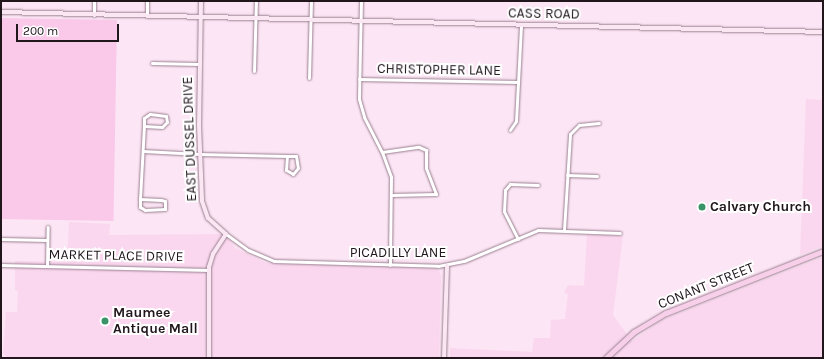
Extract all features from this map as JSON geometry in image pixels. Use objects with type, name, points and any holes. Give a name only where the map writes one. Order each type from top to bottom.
[{"type":"main road","name":"CONANT STREET","points":[[606,358],[628,337],[659,317],[823,252]]},
{"type":"street","points":[[94,1],[94,15]]},
{"type":"street","points":[[147,1],[147,16]]},
{"type":"street","name":"EAST DUSSEL DRIVE","points":[[201,1],[199,154],[203,208],[212,223],[226,234]]},
{"type":"street","points":[[254,71],[256,1]]},
{"type":"street","points":[[309,78],[311,1]]},
{"type":"street","points":[[361,1],[359,99],[364,117],[382,152],[389,171],[392,195],[390,265]]},
{"type":"street","name":"CASS ROAD","points":[[1,12],[823,32]]},
{"type":"street","points":[[510,130],[516,121],[522,24]]},
{"type":"street","points":[[152,63],[199,64]]},
{"type":"street","name":"CHRISTOPHER LANE","points":[[359,79],[518,82]]},
{"type":"street","points":[[140,199],[165,201],[165,209],[145,210],[140,207],[140,199],[144,126],[146,115],[162,115],[168,119],[165,126],[144,126]]},
{"type":"street","points":[[564,230],[569,137],[572,130],[579,124],[599,124]]},
{"type":"street","points":[[382,152],[419,147],[426,150],[426,168],[436,194],[392,195]]},
{"type":"street","points":[[143,151],[296,156],[298,160],[298,168],[293,174],[286,170],[287,156]]},
{"type":"street","points":[[567,175],[597,176]]},
{"type":"street","points":[[518,239],[504,211],[505,190],[510,184],[538,185]]},
{"type":"street","points":[[47,266],[48,227]]},
{"type":"street","name":"PICADILLY LANE","points":[[226,234],[248,250],[274,261],[446,266],[474,257],[541,230],[620,233]]},
{"type":"street","points":[[209,358],[209,270],[213,254],[226,234]]},
{"type":"street","points":[[1,239],[47,240]]},
{"type":"street","name":"MARKET PLACE DRIVE","points":[[1,265],[209,270]]},
{"type":"street","points":[[444,358],[446,266]]},
{"type":"shaded area","points":[[1,18],[117,20],[113,221],[1,219]]},
{"type":"shaded area","points":[[806,99],[823,100],[823,246],[800,255]]},
{"type":"shaded area","points":[[69,222],[110,224],[109,235],[226,234],[235,248],[266,263],[433,268],[439,270],[441,276],[439,358],[7,358],[3,353],[6,312],[17,312],[18,291],[15,290],[15,261],[67,262]]},
{"type":"shaded area","points":[[587,234],[623,236],[613,315],[632,341],[662,320],[823,257],[823,358],[450,358],[450,348],[532,352],[534,338],[550,338],[551,320],[565,319],[568,294],[564,293],[568,285],[584,286]]},
{"type":"place","name":"Calvary Church","points":[[702,207]]},
{"type":"place","name":"Maumee Antique Mall","points":[[105,321]]}]
